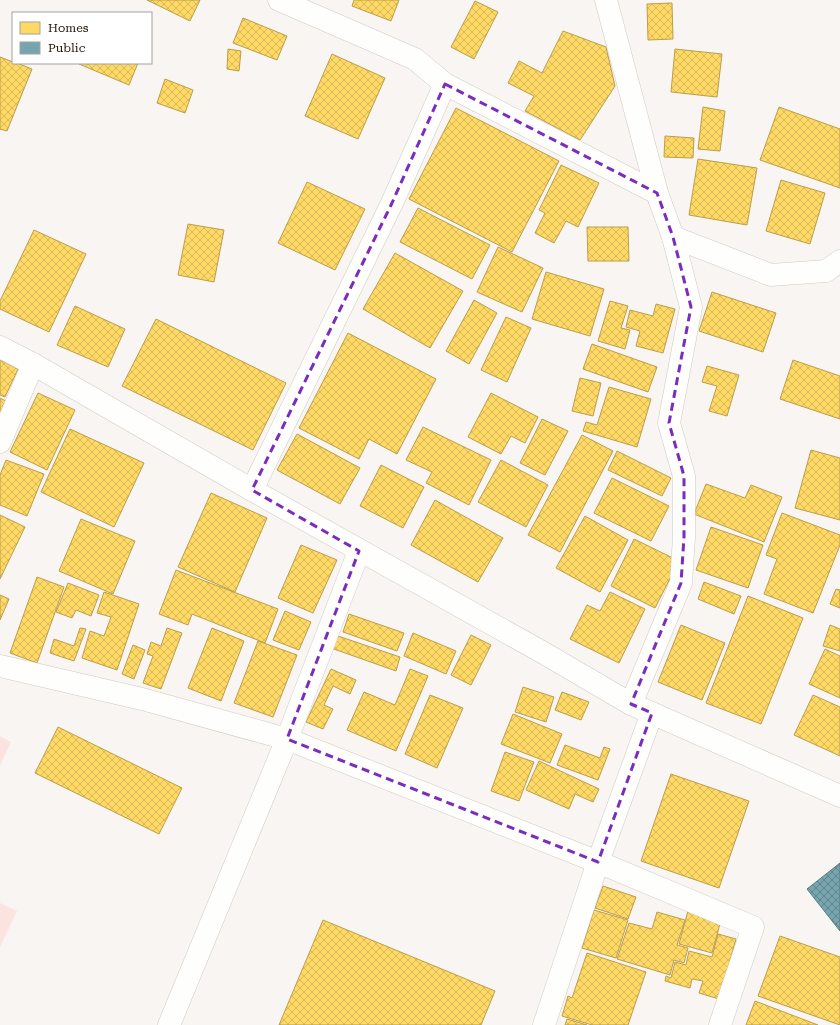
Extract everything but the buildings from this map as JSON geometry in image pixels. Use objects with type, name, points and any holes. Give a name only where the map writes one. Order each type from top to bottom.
[{"type":"street","points":[[279,0],[415,59],[445,84],[657,193]]},
{"type":"street","points":[[606,0],[657,193],[673,237],[691,307],[669,423],[684,476],[684,537],[681,583],[631,704]]},
{"type":"street","points":[[252,490],[392,203],[445,84]]},
{"type":"street","points":[[673,237],[771,275],[826,271],[840,261]]},
{"type":"street","points":[[0,347],[33,364],[359,551],[542,652],[631,704],[840,796]]},
{"type":"street","points":[[0,442],[33,364]]},
{"type":"street","points":[[169,1025],[287,739],[359,551]]},
{"type":"street","points":[[0,666],[142,698],[287,739],[598,862],[753,927],[720,1025]]},
{"type":"street","points":[[544,1025],[598,862],[652,713]]},
{"type":"highlighted area","points":[[445,84],[657,193],[673,237],[691,307],[669,423],[684,476],[684,537],[681,583],[631,704],[652,713],[598,862],[287,739],[359,551],[252,490],[392,203]]},
{"type":"shaded area","points":[[0,736],[11,742],[0,766]]},
{"type":"shaded area","points":[[0,903],[17,911],[0,947]]}]
